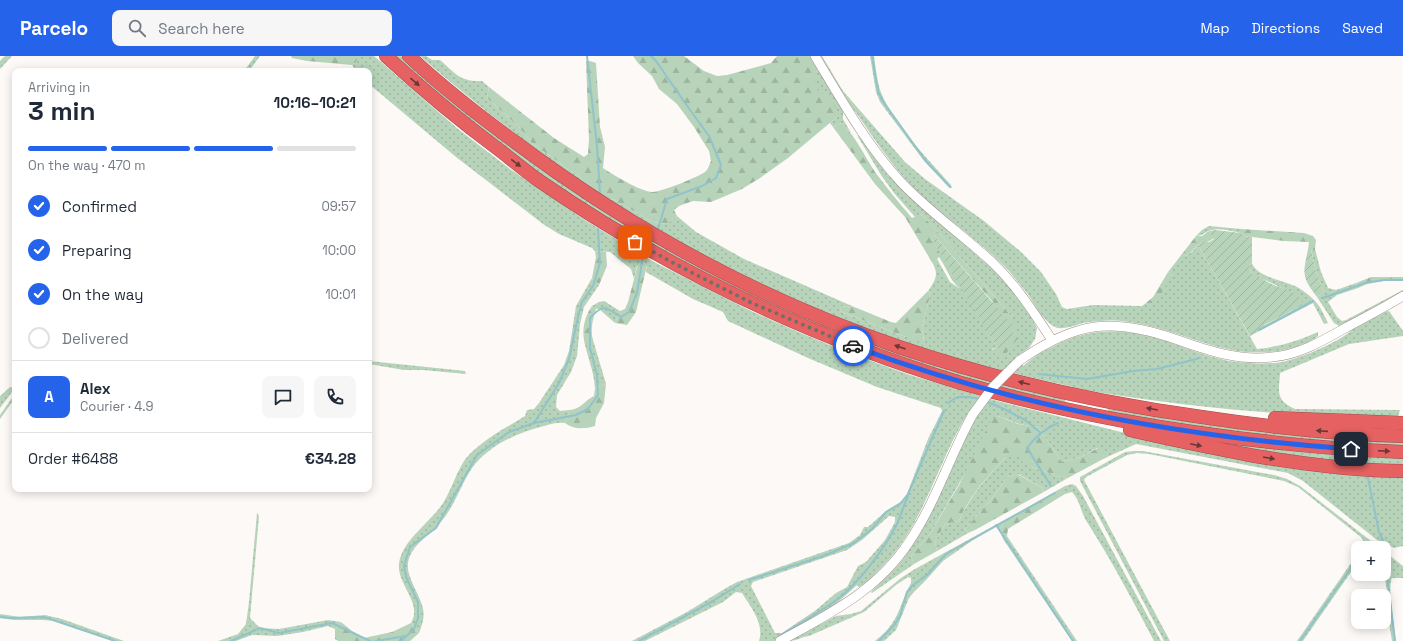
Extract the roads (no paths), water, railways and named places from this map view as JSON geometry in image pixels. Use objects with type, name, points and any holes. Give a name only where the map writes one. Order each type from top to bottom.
[{"type":"highway","points":[[386,56],[460,121],[536,179],[597,219],[681,267],[752,303],[825,335],[897,362],[963,384],[1064,409],[1173,430],[1230,438],[1306,446],[1403,452]]},
{"type":"highway","points":[[409,56],[446,89],[490,124],[547,166],[598,200],[693,256],[760,290],[829,320],[898,346],[970,369],[1068,393],[1181,414],[1236,422],[1307,430],[1403,436]]},
{"type":"highway","points":[[1064,409],[1101,423],[1202,446],[1335,467],[1403,471]]},
{"type":"highway","points":[[1181,414],[1403,423]]},
{"type":"street","points":[[815,56],[848,111],[888,167],[921,201],[975,247],[1008,279],[1032,309],[1052,340]]},
{"type":"street","points":[[780,641],[841,607],[873,583],[898,557],[930,505],[955,448],[973,414],[993,387],[1019,361],[1052,340],[1072,331],[1090,327],[1112,325],[1125,326],[1152,331],[1205,350],[1230,356],[1252,358],[1273,357],[1298,351],[1316,344],[1403,296]]},
{"type":"waterway","points":[[587,56],[597,146],[600,194]]},
{"type":"waterway","points":[[651,56],[709,136],[721,165],[716,178],[702,186],[667,199],[658,229]]},
{"type":"waterway","points":[[872,56],[878,91],[882,100],[925,160],[950,187]]},
{"type":"waterway","points":[[534,423],[559,383],[569,359],[582,302],[593,286],[600,263],[598,229]]},
{"type":"waterway","points":[[401,641],[414,629],[418,618],[418,602],[406,577],[404,566],[410,547],[436,528],[477,455],[509,432],[534,423],[576,415],[588,409],[598,395],[597,375],[590,348],[590,318],[602,308],[608,309],[621,317],[629,312],[637,293],[643,256]]},
{"type":"waterway","points":[[1323,298],[1365,283],[1383,280],[1403,280]]},
{"type":"waterway","points":[[1259,330],[1313,301]]},
{"type":"waterway","points":[[1038,374],[1087,379],[1133,371],[1157,369],[1200,358]]},
{"type":"waterway","points":[[948,403],[957,397],[981,399]]},
{"type":"waterway","points":[[985,401],[1025,420],[1041,433]]},
{"type":"waterway","points":[[749,580],[826,555],[854,543],[872,529],[886,512],[900,504],[908,494],[944,411]]},
{"type":"waterway","points":[[1051,486],[1027,448],[1041,433],[1058,423]]},
{"type":"waterway","points":[[1368,478],[1379,532],[1383,541]]},
{"type":"waterway","points":[[879,641],[895,624],[900,616],[907,592],[913,585],[927,575],[946,554],[1055,493]]},
{"type":"waterway","points":[[778,637],[828,606],[852,586],[870,566],[892,534],[908,496]]},
{"type":"waterway","points":[[996,525],[1073,641]]},
{"type":"waterway","points":[[1300,641],[1351,568]]},
{"type":"waterway","points":[[1388,581],[1395,641]]},
{"type":"waterway","points":[[639,641],[713,601],[740,584]]},
{"type":"waterway","points":[[0,617],[44,617],[115,641]]},
{"type":"waterway","points":[[231,641],[260,628],[279,633],[332,623],[370,641]]},
{"type":"waterway","points":[[376,641],[406,636]]}]
